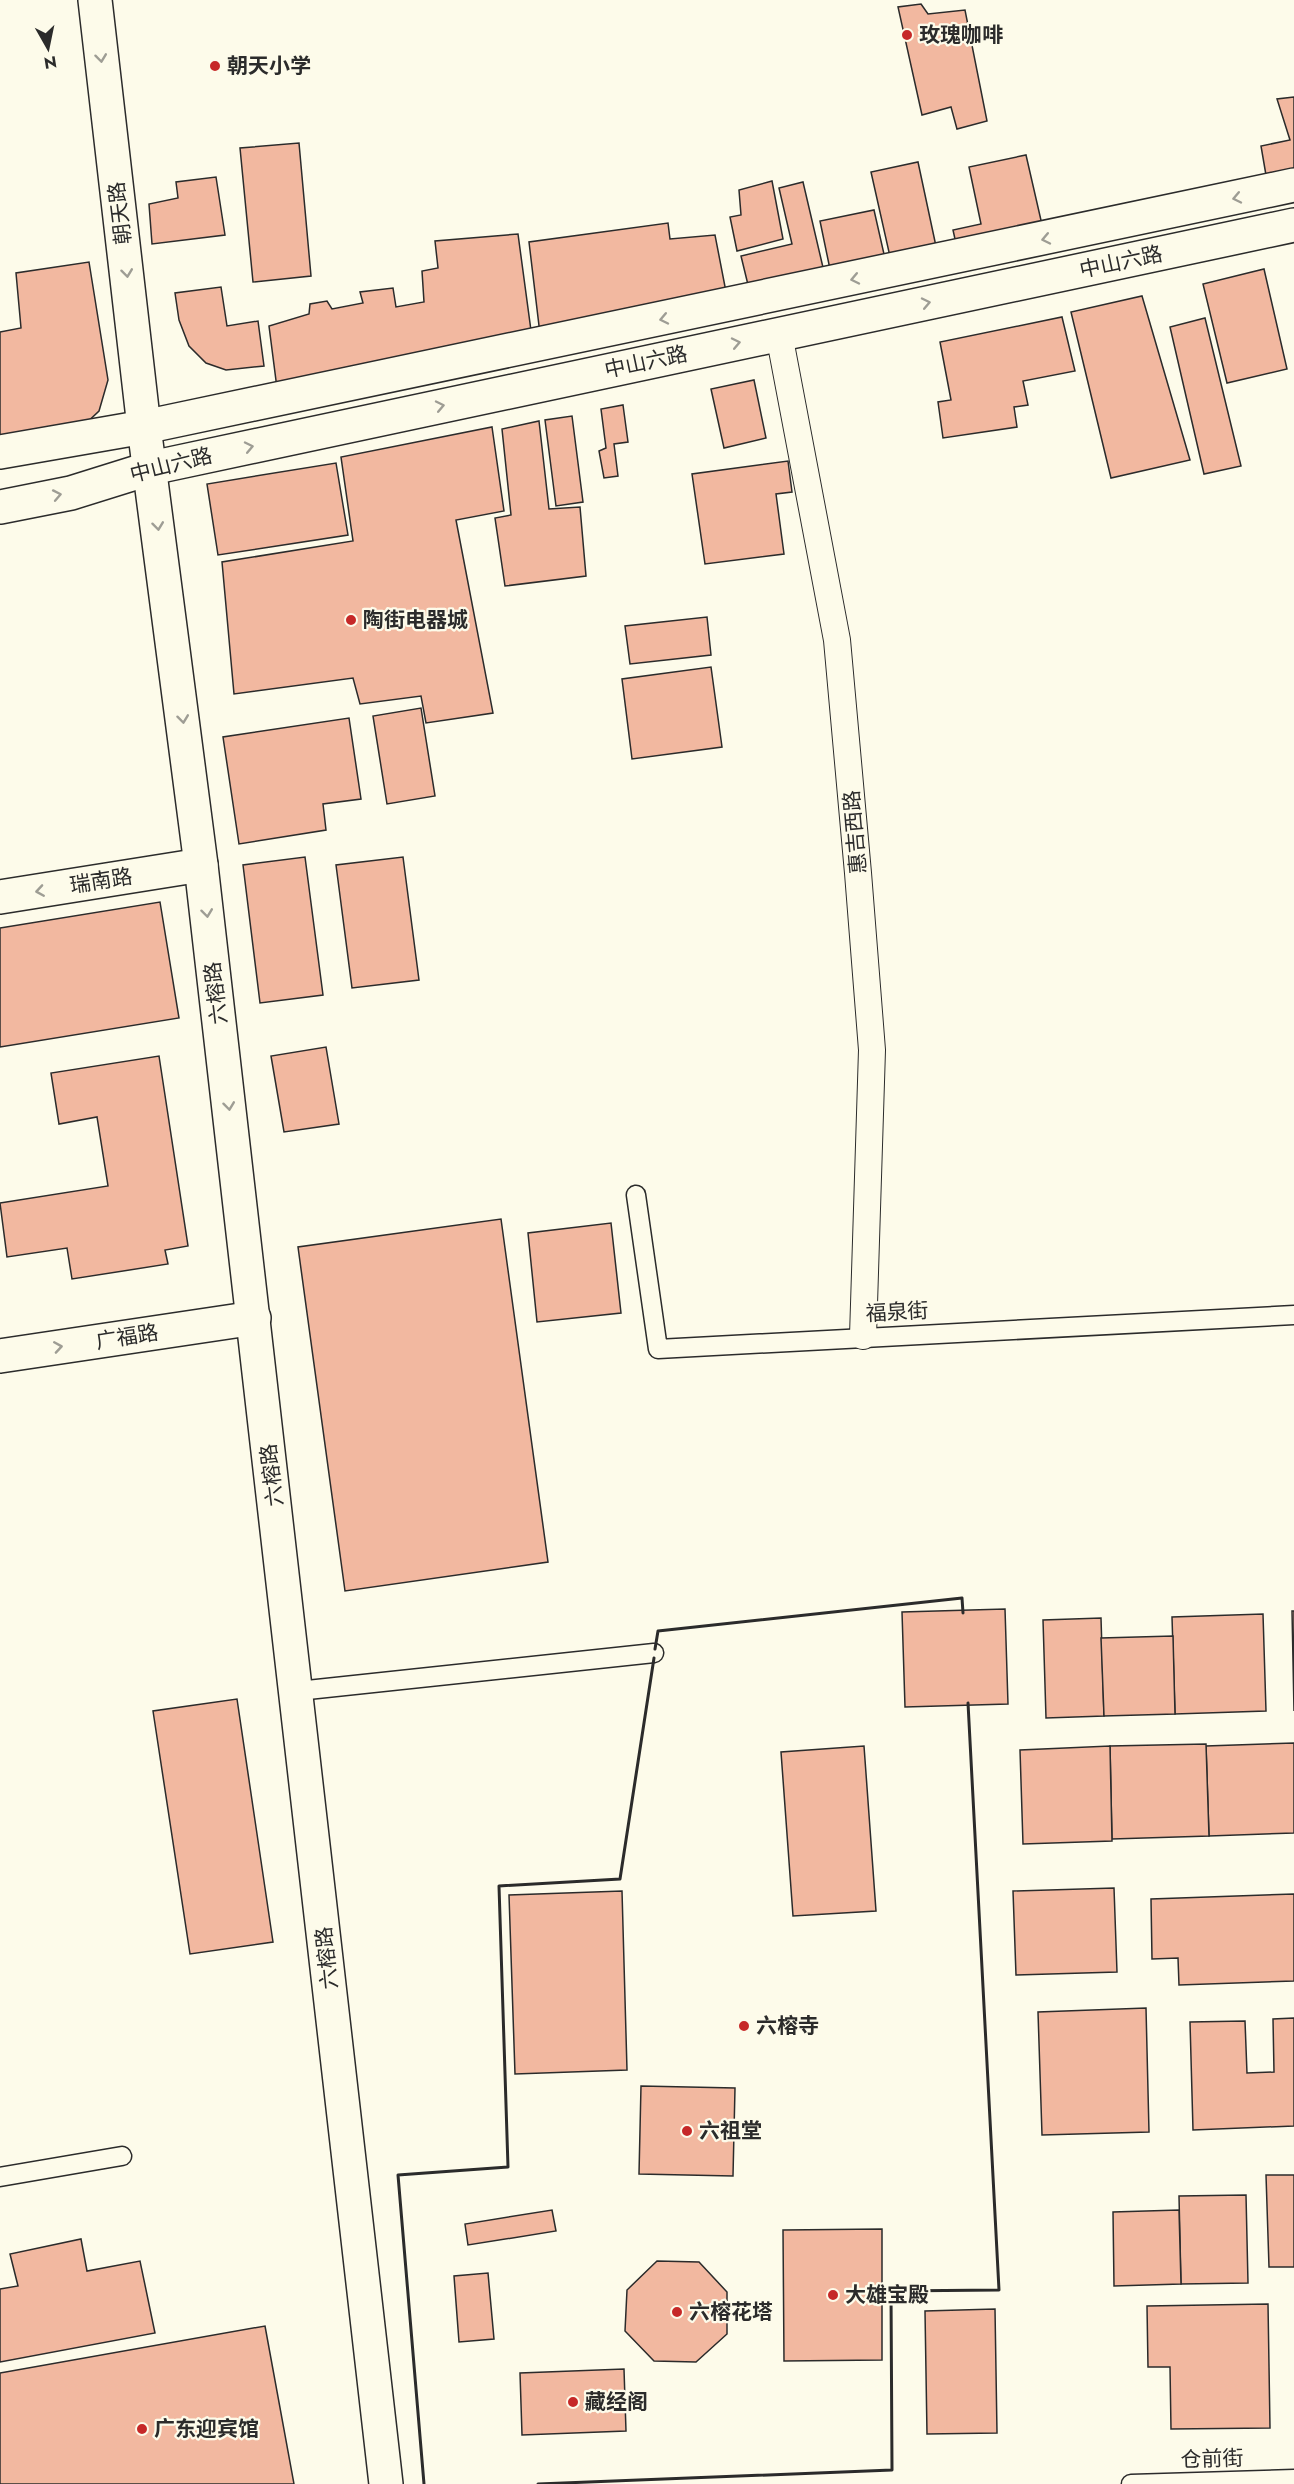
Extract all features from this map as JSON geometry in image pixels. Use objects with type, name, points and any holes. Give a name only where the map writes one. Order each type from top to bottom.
[{"type":"street","name":"朝天路","points":[[95,0],[144,427],[151,468]]},
{"type":"street","name":"中山六路","points":[[0,452],[144,427],[1294,185]]},
{"type":"street","name":"中山六路","points":[[0,507],[71,493],[151,468],[1294,225]]},
{"type":"street","name":"惠吉西路","points":[[779,334],[837,640],[857,861],[872,1050],[863,1336]]},
{"type":"street","name":"六榕路","points":[[151,468],[201,865],[298,1691],[386,2484]]},
{"type":"street","name":"瑞南路","points":[[0,897],[201,865]]},
{"type":"street","name":"广福路","points":[[0,1356],[254,1318]]},
{"type":"lane","name":"福泉街","points":[[636,1195],[658,1349],[863,1336],[1294,1315]]},
{"type":"lane","points":[[298,1691],[654,1653]]},
{"type":"lane","points":[[0,2177],[122,2156]]},
{"type":"lane","name":"仓前街","points":[[1131,2484],[1294,2479]]},
{"type":"building","points":[[921,4],[928,14],[965,10],[987,121],[957,129],[951,107],[922,115],[898,7]]},
{"type":"building","points":[[1294,97],[1294,176],[1267,181],[1261,146],[1290,140],[1277,99]]},
{"type":"building","points":[[299,143],[311,276],[253,282],[240,148]]},
{"type":"building","points":[[1026,155],[1043,229],[957,248],[953,230],[981,224],[969,167]]},
{"type":"building","points":[[918,162],[937,251],[891,261],[871,172]]},
{"type":"building","points":[[216,177],[225,235],[152,244],[149,204],[178,198],[176,182]]},
{"type":"building","points":[[772,181],[783,239],[737,251],[730,217],[741,215],[739,190]]},
{"type":"building","points":[[803,182],[825,276],[750,293],[741,256],[792,244],[779,188]]},
{"type":"building","points":[[874,210],[886,263],[831,274],[820,221]]},
{"type":"building","points":[[668,223],[670,239],[715,235],[727,297],[540,334],[529,242]]},
{"type":"building","points":[[518,234],[532,338],[278,396],[269,326],[309,314],[310,304],[327,301],[332,309],[363,303],[360,292],[393,288],[396,307],[424,302],[422,271],[438,268],[435,241]]},
{"type":"building","points":[[89,262],[108,380],[99,411],[82,427],[0,444],[0,332],[21,328],[16,273]]},
{"type":"building","points":[[1264,269],[1287,369],[1227,383],[1203,284]]},
{"type":"building","points":[[221,287],[227,326],[258,321],[264,366],[226,370],[206,363],[189,346],[179,320],[175,293]]},
{"type":"building","points":[[1142,296],[1190,460],[1111,478],[1071,312]]},
{"type":"building","points":[[1062,317],[1075,371],[1023,381],[1028,405],[1014,407],[1017,427],[943,438],[938,402],[951,400],[940,342]]},
{"type":"building","points":[[1205,318],[1241,466],[1204,474],[1170,327]]},
{"type":"building","points":[[754,380],[766,438],[724,448],[711,389]]},
{"type":"building","points":[[623,405],[628,442],[614,444],[618,476],[604,478],[599,451],[606,448],[601,409]]},
{"type":"building","points":[[572,416],[583,502],[556,506],[545,420]]},
{"type":"building","points":[[539,421],[549,509],[580,507],[586,576],[505,586],[495,518],[511,515],[502,429]]},
{"type":"building","name":"陶街电器城","points":[[492,427],[504,511],[456,520],[493,713],[426,723],[421,696],[360,704],[353,678],[234,694],[222,562],[353,541],[341,457]]},
{"type":"building","points":[[788,461],[792,492],[776,494],[784,554],[705,564],[692,474]]},
{"type":"building","points":[[336,463],[348,535],[218,555],[207,484]]},
{"type":"building","points":[[707,617],[711,655],[630,664],[625,626]]},
{"type":"building","points":[[711,667],[722,747],[632,759],[622,679]]},
{"type":"building","points":[[421,708],[435,796],[387,804],[373,716]]},
{"type":"building","points":[[349,718],[361,799],[323,804],[326,830],[239,844],[223,737]]},
{"type":"building","points":[[305,857],[323,995],[260,1003],[243,865]]},
{"type":"building","points":[[403,857],[419,980],[352,988],[336,865]]},
{"type":"building","points":[[160,902],[179,1018],[0,1047],[0,928]]},
{"type":"building","points":[[326,1047],[339,1124],[284,1132],[271,1056]]},
{"type":"building","points":[[159,1056],[188,1246],[165,1250],[168,1264],[72,1279],[67,1248],[7,1257],[0,1203],[108,1186],[97,1117],[59,1124],[51,1073]]},
{"type":"building","points":[[501,1219],[548,1562],[345,1591],[298,1247]]},
{"type":"building","points":[[611,1223],[621,1313],[537,1322],[528,1233]]},
{"type":"building","points":[[1005,1609],[1008,1704],[905,1707],[902,1612]]},
{"type":"building","points":[[1292,1611],[1294,1611],[1294,1711]]},
{"type":"building","points":[[1263,1614],[1266,1711],[1175,1714],[1172,1617]]},
{"type":"building","points":[[1101,1618],[1104,1716],[1046,1718],[1043,1620]]},
{"type":"building","points":[[1173,1636],[1175,1714],[1104,1716],[1101,1638]]},
{"type":"building","points":[[237,1699],[273,1942],[190,1954],[153,1711]]},
{"type":"building","points":[[1294,1743],[1294,1833],[1209,1836],[1206,1746]]},
{"type":"building","points":[[1206,1744],[1209,1836],[1112,1839],[1110,1746]]},
{"type":"building","points":[[864,1746],[876,1911],[793,1916],[781,1752]]},
{"type":"building","points":[[1110,1746],[1112,1841],[1023,1844],[1020,1750]]},
{"type":"building","points":[[1114,1888],[1117,1972],[1016,1975],[1013,1891]]},
{"type":"building","points":[[622,1891],[627,2070],[515,2074],[509,1895]]},
{"type":"building","points":[[1294,1894],[1294,1981],[1179,1985],[1178,1958],[1152,1959],[1151,1899]]},
{"type":"building","points":[[1146,2008],[1149,2132],[1042,2135],[1038,2012]]},
{"type":"building","points":[[1294,2018],[1294,2126],[1193,2130],[1190,2022],[1245,2021],[1247,2073],[1274,2072],[1273,2019]]},
{"type":"building","name":"六祖堂","points":[[641,2086],[735,2088],[733,2176],[639,2174]]},
{"type":"building","points":[[1266,2175],[1294,2175],[1294,2267],[1269,2267]]},
{"type":"building","points":[[1246,2195],[1248,2283],[1181,2284],[1179,2196]]},
{"type":"building","points":[[552,2210],[556,2231],[468,2245],[465,2224]]},
{"type":"building","points":[[1179,2210],[1181,2284],[1114,2286],[1113,2212]]},
{"type":"building","name":"大雄宝殿","points":[[882,2229],[882,2360],[784,2361],[783,2230]]},
{"type":"building","points":[[81,2239],[87,2271],[140,2261],[155,2333],[0,2362],[0,2289],[18,2286],[10,2254]]},
{"type":"building","name":"六榕花塔","points":[[657,2261],[699,2262],[727,2292],[727,2334],[696,2362],[654,2361],[625,2331],[627,2290]]},
{"type":"building","points":[[488,2273],[494,2339],[459,2342],[454,2276]]},
{"type":"building","points":[[1268,2304],[1270,2428],[1171,2429],[1170,2367],[1148,2367],[1147,2306]]},
{"type":"building","points":[[995,2309],[997,2433],[927,2434],[925,2311]]},
{"type":"building","name":"广东迎宾馆","points":[[265,2326],[294,2484],[0,2484],[0,2373]]},
{"type":"building","name":"藏经阁","points":[[624,2369],[626,2431],[522,2435],[520,2373]]},
{"type":"wall","points":[[655,1649],[658,1631],[962,1598],[963,1613]]},
{"type":"wall","points":[[424,2484],[398,2175],[508,2167],[499,1886],[620,1879],[654,1658]]},
{"type":"wall","points":[[538,2484],[892,2470],[891,2291],[999,2290],[968,1703]]},
{"type":"place","name":"玫瑰咖啡","points":[[907,35]]},
{"type":"place","name":"朝天小学","points":[[215,66]]},
{"type":"place","name":"陶街电器城","points":[[351,620]]},
{"type":"place","name":"六榕寺","points":[[744,2026]]},
{"type":"place","name":"六祖堂","points":[[687,2131]]},
{"type":"place","name":"大雄宝殿","points":[[833,2295]]},
{"type":"place","name":"六榕花塔","points":[[677,2312]]},
{"type":"place","name":"藏经阁","points":[[573,2402]]},
{"type":"place","name":"广东迎宾馆","points":[[142,2429]]}]
